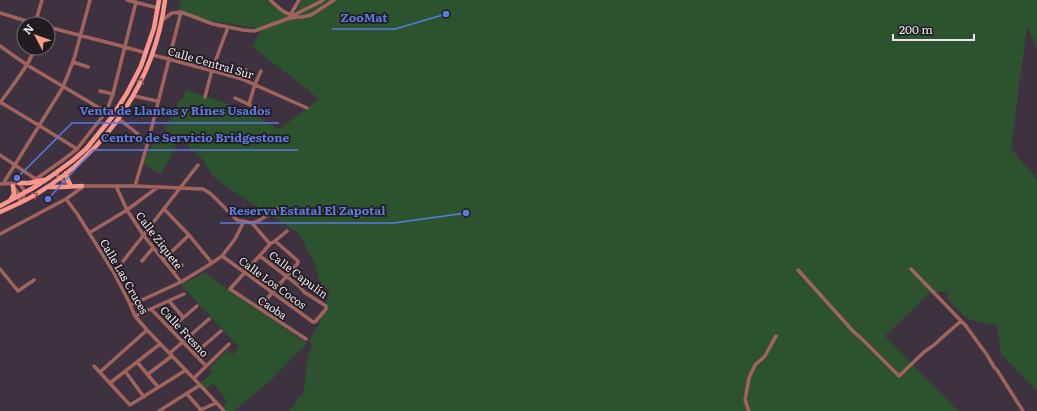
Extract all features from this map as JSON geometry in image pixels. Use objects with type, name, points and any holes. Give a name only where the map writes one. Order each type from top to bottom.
[{"type":"main road","points":[[0,206],[50,177],[72,161],[86,149],[112,117],[141,66],[154,28],[159,0]]},
{"type":"main road","points":[[0,212],[38,194],[66,174],[88,155],[119,119],[134,96],[153,55],[159,37],[165,0]]},
{"type":"main road","points":[[66,174],[70,184]]},
{"type":"main road","points":[[19,183],[29,183],[50,177]]},
{"type":"main road","points":[[7,203],[14,194],[12,185]]},
{"type":"main road","points":[[47,187],[61,188],[83,186]]},
{"type":"street","points":[[37,16],[42,0]]},
{"type":"street","points":[[1,184],[15,165],[64,87],[73,62],[90,0]]},
{"type":"street","points":[[127,0],[158,8]]},
{"type":"street","points":[[270,0],[289,17],[302,18],[334,0]]},
{"type":"street","points":[[289,17],[299,0]]},
{"type":"street","points":[[162,20],[172,13],[181,12],[213,24],[257,31],[294,15],[323,0]]},
{"type":"street","points":[[0,155],[37,180],[77,149],[106,112],[113,94],[136,2]]},
{"type":"street","points":[[135,186],[148,142],[157,101],[181,12]]},
{"type":"street","points":[[0,13],[16,18]]},
{"type":"street","points":[[205,97],[212,70],[228,27]]},
{"type":"street","points":[[56,29],[125,46],[146,53]]},
{"type":"street","points":[[0,46],[26,65],[106,112]]},
{"type":"street","name":"Calle Central Sur","points":[[153,55],[242,79],[307,108]]},
{"type":"street","points":[[32,56],[0,102],[77,149]]},
{"type":"street","points":[[73,62],[88,67]]},
{"type":"street","points":[[242,79],[246,70]]},
{"type":"street","points":[[249,104],[261,71]]},
{"type":"street","points":[[100,92],[113,94]]},
{"type":"street","points":[[134,96],[157,101]]},
{"type":"street","points":[[235,98],[265,112]]},
{"type":"street","points":[[119,119],[148,142]]},
{"type":"street","points":[[114,273],[198,165]]},
{"type":"street","points":[[55,173],[63,181],[70,184],[83,186],[135,186],[203,189],[211,194],[237,220],[252,223],[260,220],[279,208]]},
{"type":"street","points":[[1,184],[12,185],[19,183],[24,190],[21,202]]},
{"type":"street","points":[[12,185],[17,189],[21,202]]},
{"type":"street","points":[[0,234],[66,199],[83,186]]},
{"type":"street","name":"Calle Ziquete","points":[[116,186],[127,210],[144,236],[181,282]]},
{"type":"street","points":[[89,233],[127,210],[158,187]]},
{"type":"street","name":"Calle Las Cruces","points":[[66,199],[78,215],[114,273],[131,305],[135,316],[224,411]]},
{"type":"street","points":[[164,209],[189,235],[212,263]]},
{"type":"street","points":[[131,305],[181,282],[222,256],[235,239],[244,221]]},
{"type":"street","points":[[252,223],[270,244]]},
{"type":"street","points":[[244,272],[270,244],[287,231]]},
{"type":"street","points":[[163,260],[189,235]]},
{"type":"street","points":[[259,308],[298,264],[298,261],[275,241]]},
{"type":"street","points":[[142,262],[153,248]]},
{"type":"street","name":"Calle Los Cocos","points":[[222,256],[314,322]]},
{"type":"street","name":"Calle Capulín","points":[[260,256],[299,286],[304,292],[327,307],[314,322]]},
{"type":"street","points":[[173,272],[182,265]]},
{"type":"street","points":[[0,269],[18,292],[34,280]]},
{"type":"street","points":[[911,269],[967,328],[987,355],[1023,411]]},
{"type":"street","points":[[798,270],[852,330],[899,376],[924,352],[961,321]]},
{"type":"street","name":"Caoba","points":[[244,272],[230,289],[306,339]]},
{"type":"street","points":[[135,316],[184,294]]},
{"type":"street","points":[[169,301],[184,317]]},
{"type":"street","points":[[170,329],[197,306]]},
{"type":"street","name":"Calle Fresno","points":[[151,309],[206,366]]},
{"type":"street","points":[[148,374],[208,318]]},
{"type":"street","points":[[100,372],[147,330]]},
{"type":"street","points":[[194,354],[221,331]]},
{"type":"street","points":[[749,411],[745,400],[749,378],[756,365],[765,356],[776,336]]},
{"type":"street","points":[[110,383],[160,344]]},
{"type":"street","points":[[194,378],[229,344]]},
{"type":"street","points":[[137,362],[158,387]]},
{"type":"street","points":[[94,366],[130,405],[186,370]]},
{"type":"street","points":[[125,371],[144,397]]},
{"type":"street","points":[[159,411],[200,385]]},
{"type":"street","points":[[187,394],[200,410],[216,403]]},
{"type":"green space","points":[[181,0],[267,0],[288,17],[293,16],[302,0],[1037,0],[1037,49],[1027,26],[1011,149],[1037,179],[1037,391],[1001,354],[997,325],[969,320],[946,298],[949,292],[931,292],[885,336],[958,411],[289,411],[304,392],[307,361],[312,344],[309,341],[318,327],[330,292],[319,280],[314,260],[297,232],[237,194],[214,177],[201,158],[183,141],[165,130],[180,99],[183,99],[186,90],[229,104],[279,129],[318,99],[252,46],[262,29],[178,15]]},
{"type":"green space","points":[[158,135],[177,145],[161,174],[142,163]]},
{"type":"green space","points":[[205,272],[220,284],[307,343],[271,380],[234,411],[227,411],[223,407],[227,401],[213,383],[206,389],[201,383],[213,372],[210,368],[227,350],[232,355],[239,347],[181,285]]},
{"type":"place","name":"ZooMat","points":[[446,14]]},
{"type":"place","name":"Venta de Llantas y Rines Usados","points":[[17,178]]},
{"type":"place","name":"Centro de Servicio Bridgestone","points":[[48,199]]},
{"type":"place","name":"Reserva Estatal El Zapotal","points":[[466,213]]}]
